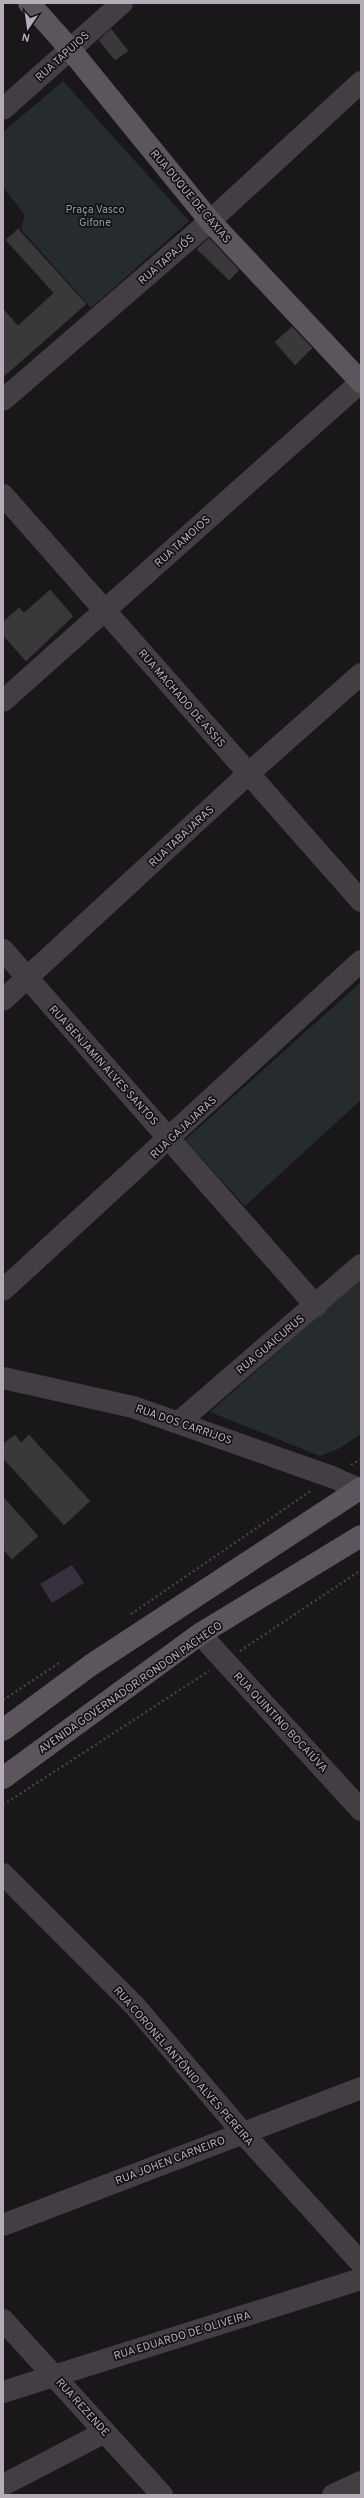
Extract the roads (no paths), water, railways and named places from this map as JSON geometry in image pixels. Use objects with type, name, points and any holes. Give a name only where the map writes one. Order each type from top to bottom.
[{"type":"main road","name":"RUA DUQUE DE CAXIAS","points":[[29,3],[70,49],[210,221],[361,382]]},
{"type":"main road","points":[[3,1730],[91,1665],[360,1488]]},
{"type":"main road","name":"AVENIDA GOVERNADOR RONDON PACHECO","points":[[3,1778],[200,1634],[361,1536]]},
{"type":"street","name":"RUA TAPUIOS","points":[[3,109],[122,3]]},
{"type":"street","name":"RUA TAPAJÓS","points":[[3,400],[210,221],[361,82]]},
{"type":"street","name":"RUA TAMOIOS","points":[[3,701],[361,382]]},
{"type":"street","name":"RUA MACHADO DE ASSIS","points":[[3,495],[361,901]]},
{"type":"street","name":"RUA TABAJARAS","points":[[3,1000],[248,774],[361,674]]},
{"type":"street","name":"RUA BENJAMIN ALVES SANTOS","points":[[3,950],[26,979],[170,1138],[316,1306]]},
{"type":"street","name":"RUA GAJAJARAS","points":[[3,1290],[361,961]]},
{"type":"street","name":"RUA GUAICURUS","points":[[179,1422],[361,1266]]},
{"type":"street","name":"RUA DOS CARRIJOS","points":[[3,1378],[133,1407],[179,1422],[360,1488]]},
{"type":"street","name":"RUA QUINTINO BOCAIÚVA","points":[[200,1634],[361,1810]]},
{"type":"street","name":"RUA CORONEL ANTÔNIO ALVES PEREIRA","points":[[3,1874],[135,2006],[242,2132],[361,2263]]},
{"type":"street","name":"RUA JOHEN CARNEIRO","points":[[3,2225],[242,2132],[361,2088]]},
{"type":"street","name":"RUA EDUARDO DE OLIVEIRA","points":[[3,2392],[361,2279]]},
{"type":"street","name":"RUA REZENDE","points":[[3,2320],[162,2495]]},
{"type":"street","points":[[3,2485],[105,2432]]},
{"type":"street","points":[[333,2495],[361,2482]]},
{"type":"park label","name":"Praça Vasco Gifone","points":[[95,215]]}]
